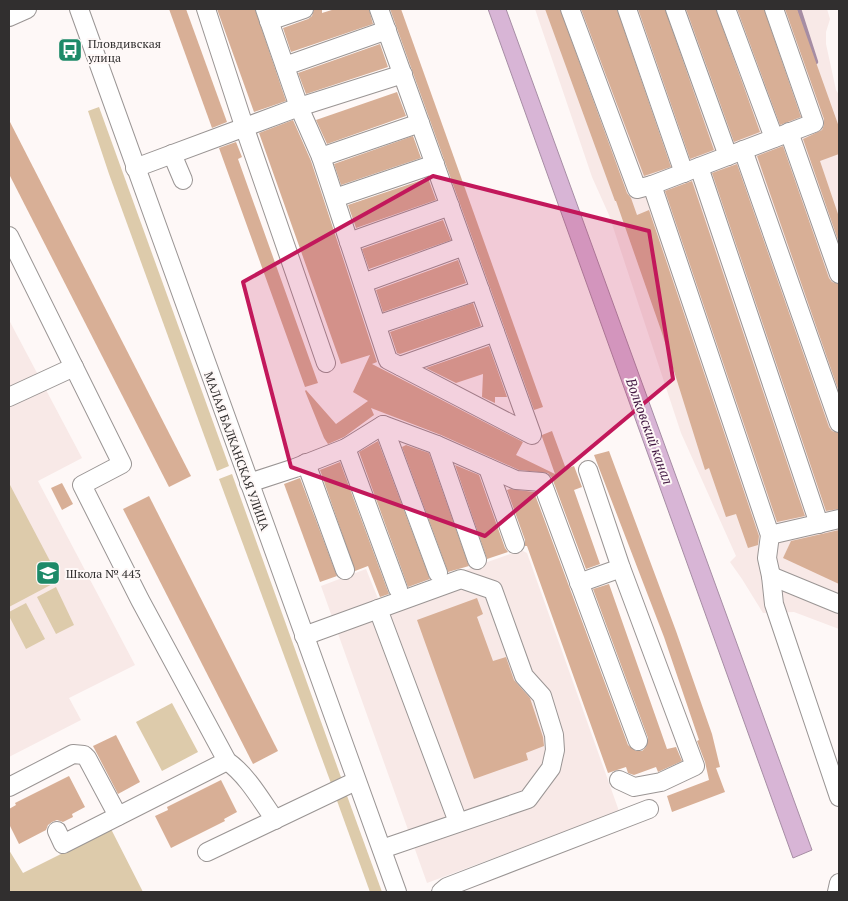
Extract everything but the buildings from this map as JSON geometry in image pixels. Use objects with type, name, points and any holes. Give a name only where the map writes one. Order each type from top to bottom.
[{"type":"street","points":[[9,17],[27,9]]},
{"type":"street","name":"МАЛАЯ БАЛКАНСКАЯ УЛИЦА","points":[[78,9],[397,892]]},
{"type":"street","points":[[206,9],[244,126],[326,363]]},
{"type":"street","points":[[304,9],[267,15],[299,107],[321,157],[388,360],[532,435],[379,9]]},
{"type":"street","points":[[570,9],[637,189],[814,123],[774,9]]},
{"type":"street","points":[[627,9],[691,170],[819,524]]},
{"type":"street","points":[[675,9],[736,153],[839,423]]},
{"type":"street","points":[[726,9],[839,274]]},
{"type":"street","points":[[284,66],[387,30]]},
{"type":"street","points":[[135,168],[244,126],[403,74]]},
{"type":"street","points":[[321,157],[420,123]]},
{"type":"street","points":[[172,154],[183,180]]},
{"type":"street","points":[[335,198],[435,164]]},
{"type":"street","points":[[652,185],[770,535],[767,558],[772,576],[774,604],[839,797]]},
{"type":"street","points":[[349,242],[450,206]]},
{"type":"street","points":[[9,236],[122,464],[82,485],[86,511],[144,608],[227,761],[243,775],[275,820]]},
{"type":"street","points":[[363,282],[464,246]]},
{"type":"street","points":[[377,326],[480,290]]},
{"type":"street","points":[[400,366],[495,332]]},
{"type":"street","points":[[9,397],[74,367]]},
{"type":"street","points":[[249,483],[346,448],[383,425]]},
{"type":"street","points":[[383,425],[437,445],[516,480],[542,482],[638,741]]},
{"type":"street","points":[[383,425],[438,573]]},
{"type":"street","points":[[437,445],[477,560]]},
{"type":"street","points":[[346,448],[398,589]]},
{"type":"street","points":[[306,463],[345,570]]},
{"type":"street","points":[[488,468],[515,544]]},
{"type":"street","points":[[588,470],[621,568],[695,766],[661,782],[634,786],[619,780]]},
{"type":"street","points":[[770,535],[839,519]]},
{"type":"street","points":[[579,583],[621,568]]},
{"type":"street","points":[[772,576],[839,604]]},
{"type":"street","points":[[304,636],[461,579],[493,590],[524,676],[542,696],[554,735],[555,750],[550,768],[528,798],[382,849]]},
{"type":"street","points":[[378,609],[458,822]]},
{"type":"street","points":[[10,784],[73,754],[84,755],[118,816]]},
{"type":"street","points":[[57,830],[63,844],[227,761]]},
{"type":"street","points":[[207,852],[356,781]]},
{"type":"street","points":[[441,892],[447,887],[649,809]]},
{"type":"street","points":[[837,892],[839,883]]},
{"type":"highlighted area","points":[[433,176],[649,231],[673,379],[485,536],[291,467],[243,282]]},
{"type":"shaded area","points":[[535,9],[827,9],[830,19],[826,32],[826,44],[836,90],[839,95],[839,629],[794,612],[763,613],[730,562],[736,556],[681,433],[609,215],[592,177]]},
{"type":"shaded area","points":[[99,107],[229,466],[217,471],[88,111]]},
{"type":"shaded area","name":"Школа № 443","points":[[9,320],[82,458],[38,481],[135,665],[69,698],[81,720],[9,757]]},
{"type":"shaded area","points":[[232,474],[342,780],[332,786],[219,479]]},
{"type":"shaded area","points":[[9,483],[60,580],[9,607]]},
{"type":"shaded area","points":[[521,550],[527,553],[619,811],[427,883],[321,586],[366,569],[379,601]]},
{"type":"shaded area","points":[[56,587],[74,625],[56,634],[37,597]]},
{"type":"shaded area","points":[[26,603],[45,639],[26,649],[9,616],[9,612]]},
{"type":"shaded area","points":[[172,703],[198,752],[162,771],[136,722]]},
{"type":"shaded area","points":[[346,793],[382,892],[370,892],[336,798]]},
{"type":"shaded area","points":[[111,829],[143,892],[9,892],[9,850],[23,873]]},
{"type":"water","name":"Волковский канал","points":[[488,9],[506,9],[812,850],[793,858]]},
{"type":"waterway","points":[[799,9],[816,62]]},
{"type":"place","name":"Пловдивская улица","points":[[70,50]]},
{"type":"place","name":"Школа № 443","points":[[48,573]]}]
